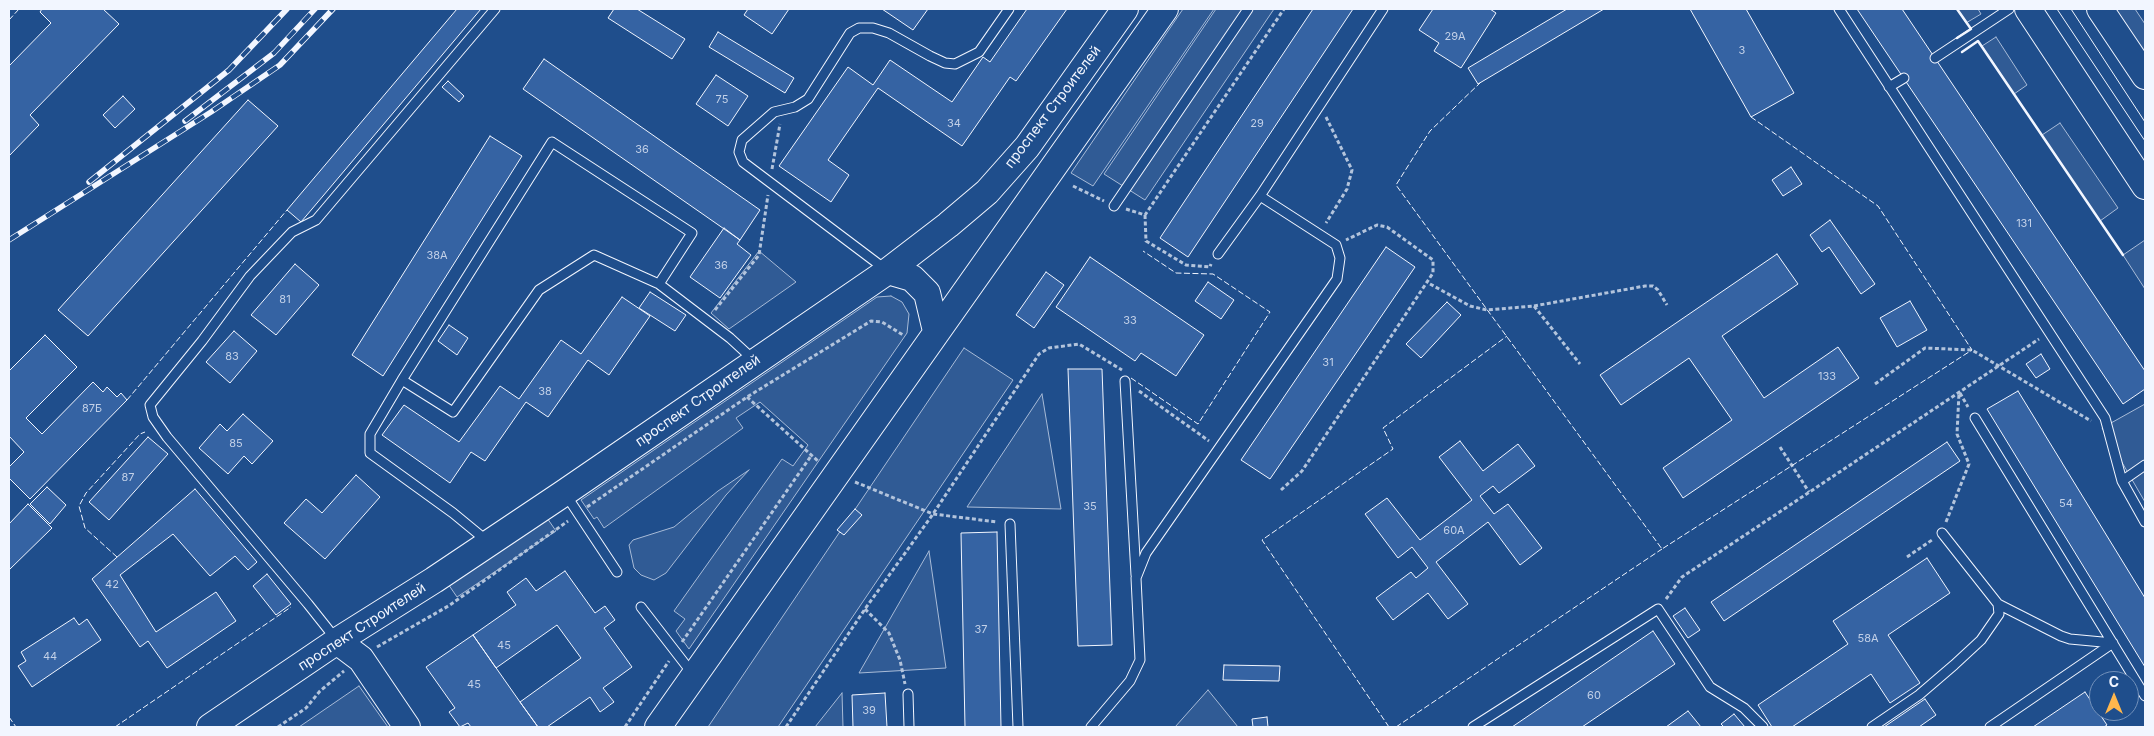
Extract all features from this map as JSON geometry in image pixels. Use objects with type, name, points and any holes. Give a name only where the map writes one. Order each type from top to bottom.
[{"type":"main road","name":"проспект Строителей","points":[[210,727],[337,641],[490,543],[571,503],[755,361],[888,271],[948,225],[987,192],[1027,148],[1125,9]]},
{"type":"main road","points":[[658,727],[1164,9]]},
{"type":"main road","points":[[2028,9],[2145,186]]},
{"type":"main road","points":[[2100,9],[2145,73]]},
{"type":"main road","points":[[888,271],[912,278],[927,293],[936,332]]},
{"type":"main road","points":[[337,641],[361,659],[407,727]]},
{"type":"lane","points":[[337,641],[167,437],[153,417],[150,405],[202,342],[250,276],[292,232],[316,220],[495,9]]},
{"type":"lane","points":[[888,271],[743,162],[739,152],[742,140],[774,112],[795,107],[808,99],[850,33],[860,28],[873,28],[889,33],[930,56],[945,63],[955,64],[979,52],[1009,9]]},
{"type":"lane","points":[[1114,206],[1248,9]]},
{"type":"lane","points":[[1218,254],[1260,196],[1383,9]]},
{"type":"lane","points":[[1839,9],[2105,418],[2122,481],[2145,522]]},
{"type":"lane","points":[[1935,58],[2009,9]]},
{"type":"lane","points":[[1889,87],[1904,78]]},
{"type":"lane","points":[[490,543],[453,513],[370,453],[370,434],[552,142],[692,233],[659,284]]},
{"type":"lane","points":[[1136,578],[1146,553],[1337,279],[1340,258],[1336,245],[1260,196]]},
{"type":"lane","points":[[402,380],[452,412],[539,290],[594,255],[659,284],[755,361]]},
{"type":"lane","points":[[1090,727],[1130,681],[1140,660],[1125,381]]},
{"type":"lane","points":[[1975,418],[2145,696]]},
{"type":"lane","points":[[2122,481],[2145,466]]},
{"type":"lane","points":[[571,503],[617,572]]},
{"type":"lane","points":[[1010,524],[1018,727]]},
{"type":"lane","points":[[1942,533],[1998,604],[2061,636],[2113,643]]},
{"type":"lane","points":[[1872,727],[1919,695],[1981,640],[1996,621],[1998,604]]},
{"type":"lane","points":[[641,607],[693,675]]},
{"type":"lane","points":[[1473,727],[1658,609],[1710,687],[1744,708],[1762,727]]},
{"type":"lane","points":[[1990,727],[2113,643]]},
{"type":"lane","points":[[908,694],[909,727]]},
{"type":"path","points":[[1218,254],[1210,266],[1186,265],[1146,242],[1145,215],[1284,9]]},
{"type":"path","points":[[1319,104],[1352,170],[1347,190],[1319,234]]},
{"type":"path","points":[[707,321],[759,255],[782,110]]},
{"type":"path","points":[[1073,186],[1097,198]]},
{"type":"path","points":[[1114,206],[1137,211],[1145,215]]},
{"type":"path","points":[[1281,490],[1302,471],[1433,273],[1433,260],[1387,227],[1377,225],[1336,245]]},
{"type":"path","points":[[1430,284],[1470,306],[1487,310],[1534,306],[1644,286],[1653,286],[1658,290],[1667,305]]},
{"type":"path","points":[[1534,306],[1580,364]]},
{"type":"path","points":[[278,727],[306,708],[320,691],[374,649],[450,605],[571,503],[871,321],[882,322],[903,335]]},
{"type":"path","points":[[1658,609],[1682,577],[2034,342]]},
{"type":"path","points":[[1875,384],[1925,348],[1972,350],[2092,422]]},
{"type":"path","points":[[786,727],[933,514],[1039,354]]},
{"type":"path","points":[[1959,392],[1975,418]]},
{"type":"path","points":[[1907,557],[1942,533],[1969,464],[1957,434],[1959,392]]},
{"type":"path","points":[[747,397],[811,456],[836,474],[933,514],[1010,524]]},
{"type":"path","points":[[1780,447],[1809,492]]},
{"type":"path","points":[[625,727],[675,651],[811,456]]},
{"type":"path","points":[[865,610],[889,633],[900,660],[908,694]]},
{"type":"shaded area","points":[[1183,9],[1214,9],[1093,186],[1071,173]]},
{"type":"shaded area","points":[[1216,9],[1274,9],[1145,200],[1104,174]]},
{"type":"shaded area","points":[[1957,9],[1978,9],[1981,14],[1966,23]]},
{"type":"shaded area","points":[[2114,9],[2135,9],[2145,24],[2145,57]]},
{"type":"shaded area","points":[[1996,37],[2027,85],[2014,94],[1982,46]]},
{"type":"shaded area","points":[[2060,123],[2118,208],[2100,221],[2042,135]]},
{"type":"shaded area","points":[[2145,240],[2145,289],[2123,255]]},
{"type":"shaded area","points":[[759,251],[796,282],[729,329],[711,313]]},
{"type":"shaded area","points":[[891,296],[902,302],[909,314],[907,333],[689,649],[676,631],[685,619],[674,611],[782,459],[793,466],[808,445],[760,402],[736,418],[743,428],[604,528],[597,517],[594,519],[581,500],[877,297]]},
{"type":"shaded area","points":[[964,348],[1013,380],[778,727],[708,727]]},
{"type":"shaded area","points":[[1042,394],[1061,509],[967,507]]},
{"type":"shaded area","points":[[2145,404],[2145,502],[2102,428]]},
{"type":"shaded area","points":[[749,470],[726,495],[666,573],[654,580],[641,575],[634,568],[629,545],[633,540],[674,527],[718,491]]},
{"type":"shaded area","points":[[545,515],[556,531],[457,597],[446,581]]},
{"type":"shaded area","points":[[929,551],[946,668],[859,673]]},
{"type":"shaded area","points":[[359,686],[388,727],[299,727]]},
{"type":"shaded area","points":[[1208,690],[1238,727],[1175,727]]},
{"type":"shaded area","points":[[842,693],[843,727],[815,727]]},
{"type":"building","points":[[42,9],[103,9],[119,24],[30,115],[39,125],[9,156],[9,66],[51,23],[40,12]]},
{"type":"building","points":[[457,9],[481,9],[301,222],[287,210]]},
{"type":"building","points":[[614,9],[637,9],[685,39],[672,59],[608,18]]},
{"type":"building","points":[[748,9],[789,9],[772,34],[744,15]]},
{"type":"building","points":[[882,9],[928,9],[913,30]]},
{"type":"building","points":[[1027,9],[1067,9],[1016,81],[1010,77],[962,146],[878,88],[828,160],[849,175],[831,202],[779,166],[848,67],[873,85],[890,60],[952,102],[983,57],[990,62]]},
{"type":"building","points":[[1313,9],[1353,9],[1188,257],[1160,238]]},
{"type":"building","points":[[1433,9],[1490,9],[1496,13],[1461,68],[1434,51],[1439,43],[1419,30]]},
{"type":"building","points":[[1567,9],[1604,9],[1478,84],[1468,68]]},
{"type":"building","points":[[1690,9],[1746,9],[1794,93],[1751,117]]},
{"type":"building","points":[[1857,9],[1902,9],[2145,371],[2145,389],[2123,404]]},
{"type":"building","points":[[718,32],[794,78],[785,93],[709,47]]},
{"type":"building","points":[[544,59],[760,210],[740,240],[523,89]]},
{"type":"building","points":[[716,75],[748,96],[728,126],[696,104]]},
{"type":"building","points":[[448,81],[464,96],[459,102],[442,87]]},
{"type":"building","points":[[123,96],[135,109],[115,128],[103,115]]},
{"type":"building","points":[[248,100],[278,126],[88,336],[58,310]]},
{"type":"building","points":[[490,136],[522,156],[383,376],[352,355]]},
{"type":"building","points":[[1791,167],[1802,184],[1783,196],[1772,180]]},
{"type":"building","points":[[1830,220],[1875,284],[1861,294],[1829,247],[1822,252],[1810,235]]},
{"type":"building","points":[[724,228],[740,240],[737,244],[751,255],[720,298],[690,277]]},
{"type":"building","points":[[1386,247],[1415,267],[1270,479],[1241,460]]},
{"type":"building","points":[[1777,254],[1798,284],[1722,336],[1764,398],[1838,347],[1859,378],[1683,498],[1663,468],[1732,420],[1689,358],[1621,405],[1600,375]]},
{"type":"building","points":[[1090,257],[1204,335],[1176,376],[1141,353],[1135,361],[1056,307]]},
{"type":"building","points":[[295,264],[319,285],[276,335],[251,315]]},
{"type":"building","points":[[1046,272],[1064,285],[1034,328],[1016,315]]},
{"type":"building","points":[[1208,282],[1234,300],[1221,319],[1195,301]]},
{"type":"building","points":[[650,292],[686,315],[675,331],[639,308]]},
{"type":"building","points":[[622,297],[650,316],[609,375],[588,360],[548,417],[526,402],[485,461],[471,452],[450,483],[382,435],[404,405],[459,442],[500,386],[519,399],[561,340],[581,354]]},
{"type":"building","points":[[1910,301],[1927,330],[1897,347],[1880,318]]},
{"type":"building","points":[[1447,302],[1461,315],[1421,358],[1406,344]]},
{"type":"building","points":[[449,325],[468,338],[457,355],[438,341]]},
{"type":"building","points":[[234,331],[257,351],[230,383],[206,362]]},
{"type":"building","points":[[45,335],[77,367],[26,418],[42,434],[93,382],[103,392],[107,387],[117,397],[121,393],[127,400],[30,499],[9,478],[9,467],[24,452],[9,436],[9,371]]},
{"type":"building","points":[[2041,354],[2050,369],[2036,378],[2026,364]]},
{"type":"building","points":[[1068,369],[1102,369],[1112,645],[1078,646]]},
{"type":"building","points":[[2018,391],[2145,598],[2145,667],[1987,409]]},
{"type":"building","points":[[243,414],[273,441],[252,464],[244,456],[228,474],[199,448],[220,424],[227,431]]},
{"type":"building","points":[[148,437],[168,454],[109,520],[89,502]]},
{"type":"building","points":[[1460,441],[1483,471],[1518,444],[1535,466],[1499,493],[1493,486],[1480,496],[1494,514],[1508,504],[1542,548],[1520,565],[1488,522],[1436,562],[1468,604],[1448,619],[1428,593],[1393,620],[1376,598],[1411,572],[1416,578],[1428,568],[1412,547],[1398,558],[1365,514],[1387,498],[1420,540],[1472,500],[1439,457]]},
{"type":"building","points":[[1947,442],[1960,461],[1724,621],[1711,602]]},
{"type":"building","points":[[356,475],[380,497],[325,559],[284,523],[306,499],[322,513]]},
{"type":"building","points":[[47,487],[66,505],[50,524],[30,504]]},
{"type":"building","points":[[195,489],[257,562],[248,570],[235,556],[210,576],[173,534],[120,575],[156,632],[216,592],[236,621],[167,668],[148,641],[140,647],[92,579]]},
{"type":"building","points":[[28,504],[52,528],[9,570],[9,524]]},
{"type":"building","points":[[855,509],[862,515],[844,535],[837,530]]},
{"type":"building","points":[[997,532],[1001,727],[965,727],[961,533]]},
{"type":"building","points":[[1927,558],[1950,593],[1888,635],[1920,683],[1890,703],[1871,674],[1792,727],[1772,727],[1758,705],[1848,644],[1833,621]]},
{"type":"building","points":[[565,571],[595,613],[605,606],[615,620],[604,628],[632,667],[603,688],[614,702],[600,712],[590,697],[547,727],[538,727],[520,702],[581,658],[557,625],[496,668],[473,635],[516,605],[507,592],[526,578],[536,591]]},
{"type":"building","points":[[267,574],[291,604],[276,615],[253,586]]},
{"type":"building","points":[[1685,608],[1700,630],[1688,638],[1673,616]]},
{"type":"building","points":[[74,618],[79,625],[87,619],[101,640],[32,687],[18,666],[26,661],[21,652]]},
{"type":"building","points":[[1653,631],[1675,664],[1582,727],[1512,727]]},
{"type":"building","points":[[473,635],[538,727],[471,727],[468,723],[460,727],[449,712],[455,708],[426,667]]},
{"type":"building","points":[[1224,665],[1280,666],[1279,681],[1223,680]]},
{"type":"building","points":[[2085,692],[2089,698],[2089,721],[2104,721],[2107,725],[2104,727],[2033,727]]},
{"type":"building","points":[[885,693],[887,727],[853,727],[852,695]]},
{"type":"building","points":[[1925,699],[1936,715],[1919,727],[1884,727]]},
{"type":"building","points":[[1688,711],[1701,727],[1666,727]]},
{"type":"building","points":[[1734,714],[1745,727],[1724,727],[1721,724]]},
{"type":"building","points":[[1267,717],[1268,727],[1253,727],[1252,719]]},
{"type":"tram line","points":[[2057,9],[2145,141]]},
{"type":"tram line","points":[[2071,9],[2145,122]]},
{"type":"railway","points":[[89,182],[229,70],[287,9]]},
{"type":"railway","points":[[185,121],[274,53],[315,9]]},
{"type":"railway","points":[[9,240],[211,112],[280,65],[333,9]]},
{"type":"fence","points":[[9,20],[19,9]]},
{"type":"fence","points":[[1481,82],[1430,131],[1396,185],[1662,549],[1972,350],[1878,206],[1751,117]]},
{"type":"fence","points":[[127,400],[287,210]]},
{"type":"fence","points":[[1131,378],[1198,424],[1270,312],[1213,274],[1176,273],[1143,251]]},
{"type":"fence","points":[[1389,727],[1262,540],[1393,449],[1383,428],[1507,336]]},
{"type":"fence","points":[[117,557],[85,528],[79,506],[86,493],[140,434],[145,432]]},
{"type":"fence","points":[[1396,727],[1662,549]]},
{"type":"fence","points":[[115,727],[291,607]]},
{"type":"fence","points":[[9,717],[16,727]]},
{"type":"wall","points":[[1957,9],[1971,29],[1957,38]]},
{"type":"wall","points":[[1962,52],[1978,41],[2123,255]]}]
